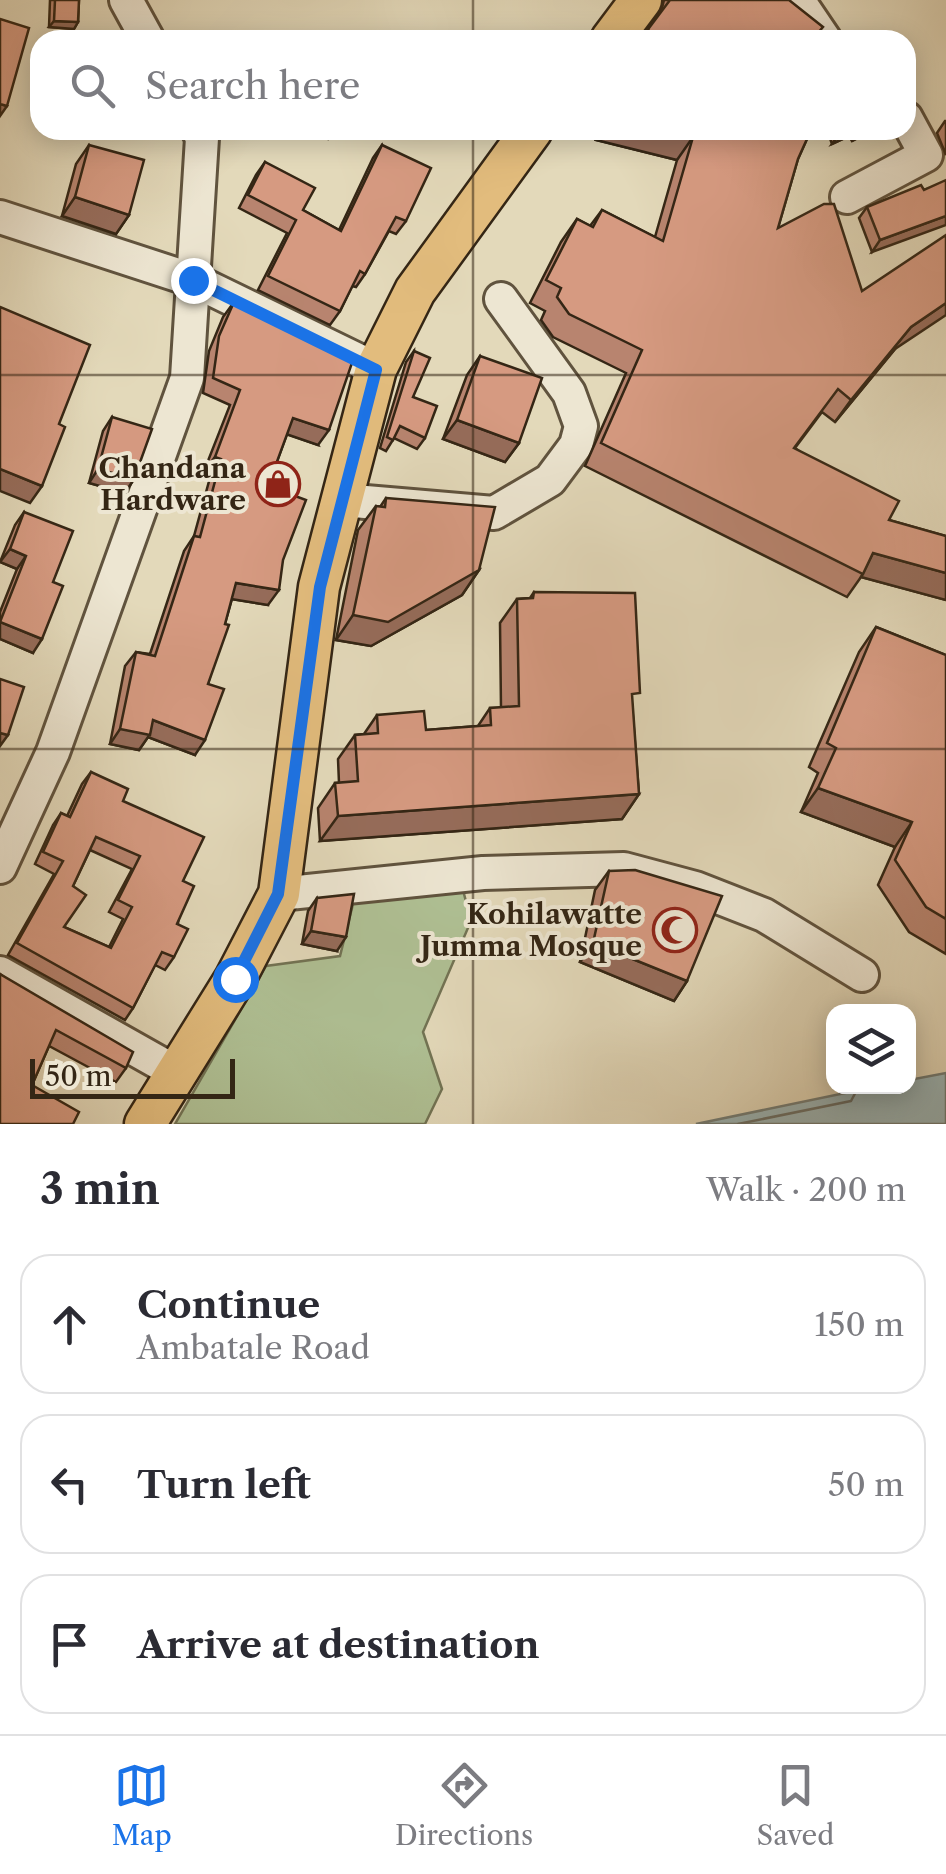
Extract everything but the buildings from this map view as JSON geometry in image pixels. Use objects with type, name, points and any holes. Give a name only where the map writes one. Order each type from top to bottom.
[{"type":"main road","points":[[618,30],[641,0]]},
{"type":"main road","points":[[145,1124],[178,1074],[278,894],[320,587],[376,370],[415,290],[525,140]]},
{"type":"street","points":[[126,0],[142,30]]},
{"type":"street","points":[[798,0],[818,30]]},
{"type":"street","points":[[846,197],[926,156],[916,137]]},
{"type":"street","points":[[0,867],[53,752],[187,378],[202,140]]},
{"type":"street","points":[[0,217],[193,280],[376,370]]},
{"type":"street","points":[[342,500],[494,513],[512,506],[550,480],[576,445],[581,426],[569,393],[501,299]]},
{"type":"street","points":[[278,894],[483,873],[624,869],[695,888],[764,915],[862,975]]},
{"type":"street","points":[[0,973],[178,1074]]},
{"type":"green space","points":[[463,890],[471,921],[423,1032],[442,1089],[425,1124],[175,1124],[266,966],[340,956],[354,900]]},
{"type":"water","points":[[946,1073],[946,1124],[696,1124],[840,1094],[916,1094],[916,1079]]},
{"type":"place","name":"Chandana Hardware","points":[[278,484]]},
{"type":"place","name":"Kohilawatte Jumma Mosque","points":[[675,930]]},
{"type":"route","points":[[193,280],[376,370],[320,587],[278,894],[235,979]]}]
